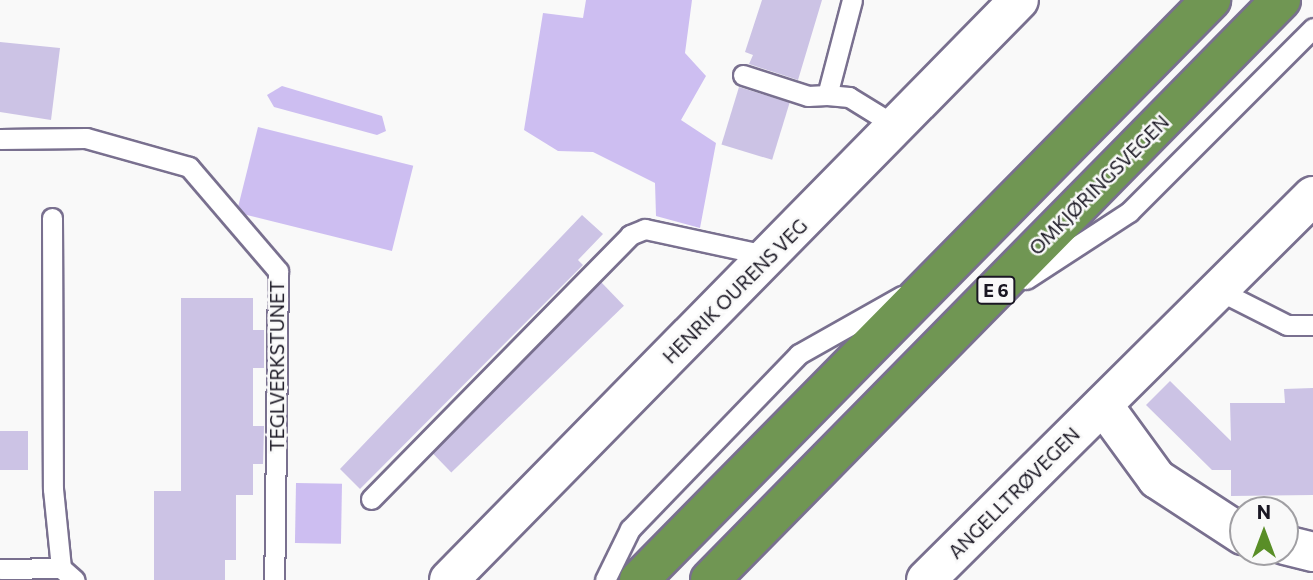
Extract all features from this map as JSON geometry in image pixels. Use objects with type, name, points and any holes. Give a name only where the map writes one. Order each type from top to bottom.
[{"type":"highway","name":"E 6","points":[[639,580],[1211,0]]},
{"type":"highway","name":"OMKJØRINGSVEGEN","points":[[710,580],[1282,0]]},
{"type":"street","name":"HENRIK OURENS VEG","points":[[449,580],[771,256],[1019,0]]},
{"type":"street","name":"ANGELLTRØVEGEN","points":[[926,580],[1313,196]]},
{"type":"street","points":[[1103,405],[1157,479],[1229,526]]},
{"type":"lane","points":[[827,95],[852,0]]},
{"type":"lane","points":[[973,314],[1129,212],[1313,28]]},
{"type":"lane","points":[[743,75],[807,96],[849,97],[896,126]]},
{"type":"lane","name":"TEGLVERKSTUNET","points":[[0,139],[86,138],[189,167],[278,271],[274,580]]},
{"type":"lane","points":[[0,569],[68,574],[53,489],[52,218]]},
{"type":"lane","points":[[370,499],[630,236],[645,229],[771,256]]},
{"type":"lane","points":[[605,580],[630,529],[799,354],[940,275]]},
{"type":"lane","points":[[1218,290],[1287,325],[1313,325]]},
{"type":"shaded area","points":[[586,0],[692,0],[685,53],[706,76],[681,120],[716,143],[700,228],[656,216],[655,183],[593,152],[558,151],[524,130],[543,13],[583,18]]},
{"type":"shaded area","points":[[282,86],[382,116],[386,131],[377,135],[274,107],[267,95]]},
{"type":"shaded area","points":[[258,127],[413,166],[392,251],[237,212]]},
{"type":"shaded area","points":[[296,483],[342,484],[341,544],[295,543]]},
{"type":"building","points":[[762,0],[822,0],[798,80],[749,64],[753,55],[745,52]]},
{"type":"building","points":[[0,42],[60,48],[51,120],[0,112]]},
{"type":"building","points":[[739,87],[790,102],[772,160],[721,144]]},
{"type":"building","points":[[582,215],[603,234],[578,260],[583,265],[360,489],[340,469]]},
{"type":"building","points":[[601,282],[624,306],[451,472],[428,449]]},
{"type":"building","points":[[181,298],[253,298],[253,330],[264,330],[264,368],[253,368],[253,426],[264,426],[263,464],[253,464],[253,495],[236,495],[236,560],[225,560],[225,580],[154,580],[154,491],[181,491]]},
{"type":"building","points":[[1170,381],[1231,441],[1230,403],[1285,403],[1284,389],[1313,388],[1313,495],[1231,496],[1231,470],[1212,470],[1146,405]]},
{"type":"building","points":[[0,431],[28,431],[28,470],[0,470]]}]
